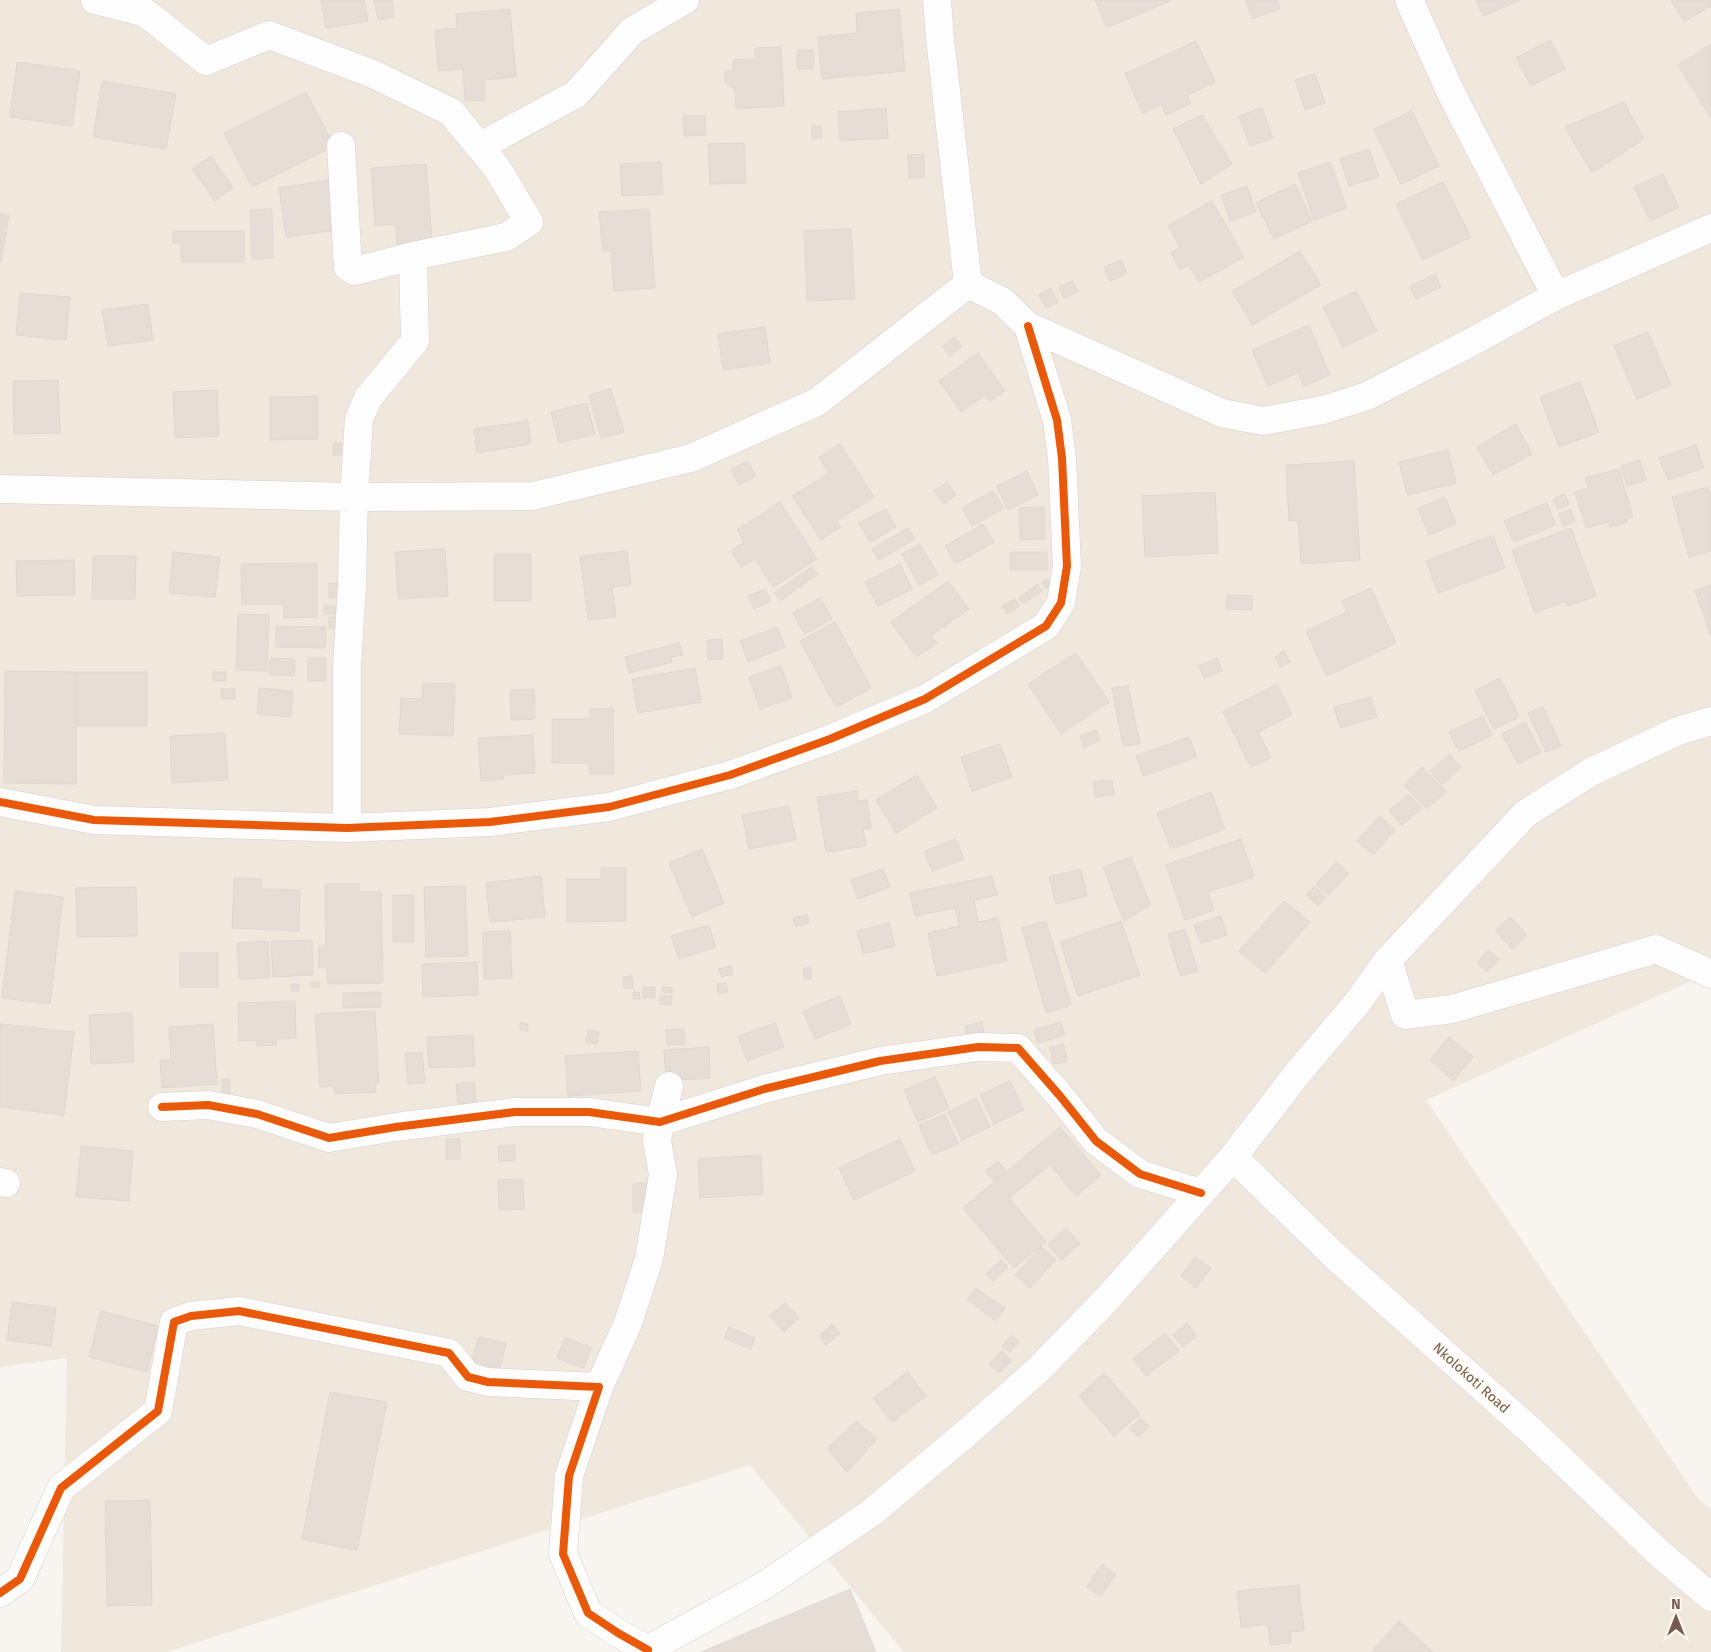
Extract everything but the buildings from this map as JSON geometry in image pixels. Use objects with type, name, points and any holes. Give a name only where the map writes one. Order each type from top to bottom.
[{"type":"street","points":[[94,0],[146,13],[206,62],[269,35],[373,74],[451,112],[497,168],[529,222],[506,237],[413,256],[355,271],[348,267],[341,146]]},
{"type":"street","points":[[479,147],[576,94],[632,31],[685,0]]},
{"type":"street","points":[[937,0],[968,284]]},
{"type":"street","points":[[1409,0],[1452,95],[1556,296]]},
{"type":"street","points":[[968,284],[1002,301],[1028,326],[1222,413],[1264,420],[1323,410],[1367,396],[1556,296],[1711,228]]},
{"type":"street","points":[[346,828],[346,664],[352,585],[354,497],[359,419],[368,398],[415,341],[413,256]]},
{"type":"street","points":[[0,489],[354,497],[533,496],[691,458],[817,402],[968,284]]},
{"type":"street","points":[[0,802],[94,820],[346,828],[490,822],[609,807],[730,775],[830,739],[925,699],[1046,626],[1061,603],[1067,566],[1062,458],[1057,420],[1028,326]]},
{"type":"street","points":[[669,1086],[657,1141],[663,1175],[649,1259],[628,1323],[600,1386],[570,1476],[563,1554],[588,1613],[646,1651],[764,1585],[871,1513],[1039,1369],[1107,1299],[1233,1157],[1297,1074],[1357,1003],[1388,960],[1526,814],[1591,772],[1678,731],[1711,721]]},
{"type":"street","points":[[1388,960],[1406,1015],[1452,1009],[1656,949],[1711,974]]},
{"type":"street","points":[[162,1107],[208,1105],[257,1114],[329,1138],[396,1126],[515,1112],[589,1112],[660,1122],[764,1089],[880,1061],[978,1047],[1018,1048],[1060,1096],[1096,1142],[1140,1174],[1201,1194]]},
{"type":"street","name":"Nkolokoti Road","points":[[1233,1157],[1336,1257],[1528,1428],[1660,1552],[1711,1597]]},
{"type":"street","points":[[0,1593],[20,1579],[61,1488],[158,1412],[174,1322],[191,1316],[239,1311],[449,1353],[468,1377],[488,1382],[600,1386]]},
{"type":"shaded area","points":[[0,0],[1711,0],[1711,972],[1426,1100],[1699,1500],[1711,1509],[1711,1652],[904,1652],[750,1465],[167,1652],[61,1652],[67,1358],[0,1367]]},
{"type":"cycle path","points":[[0,802],[94,820],[347,828],[490,822],[609,807],[730,775],[830,739],[925,699],[1046,626],[1061,603],[1067,566],[1062,458],[1057,420],[1028,326]]},
{"type":"cycle path","points":[[162,1107],[208,1105],[257,1114],[329,1138],[396,1127],[515,1112],[589,1112],[660,1122],[764,1089],[880,1061],[978,1047],[1018,1048],[1096,1141],[1140,1174],[1201,1193]]},
{"type":"cycle path","points":[[0,1593],[20,1579],[61,1488],[158,1411],[174,1322],[191,1316],[239,1311],[449,1353],[468,1377],[488,1382],[599,1387],[569,1476],[563,1554],[588,1613],[648,1650]]}]
